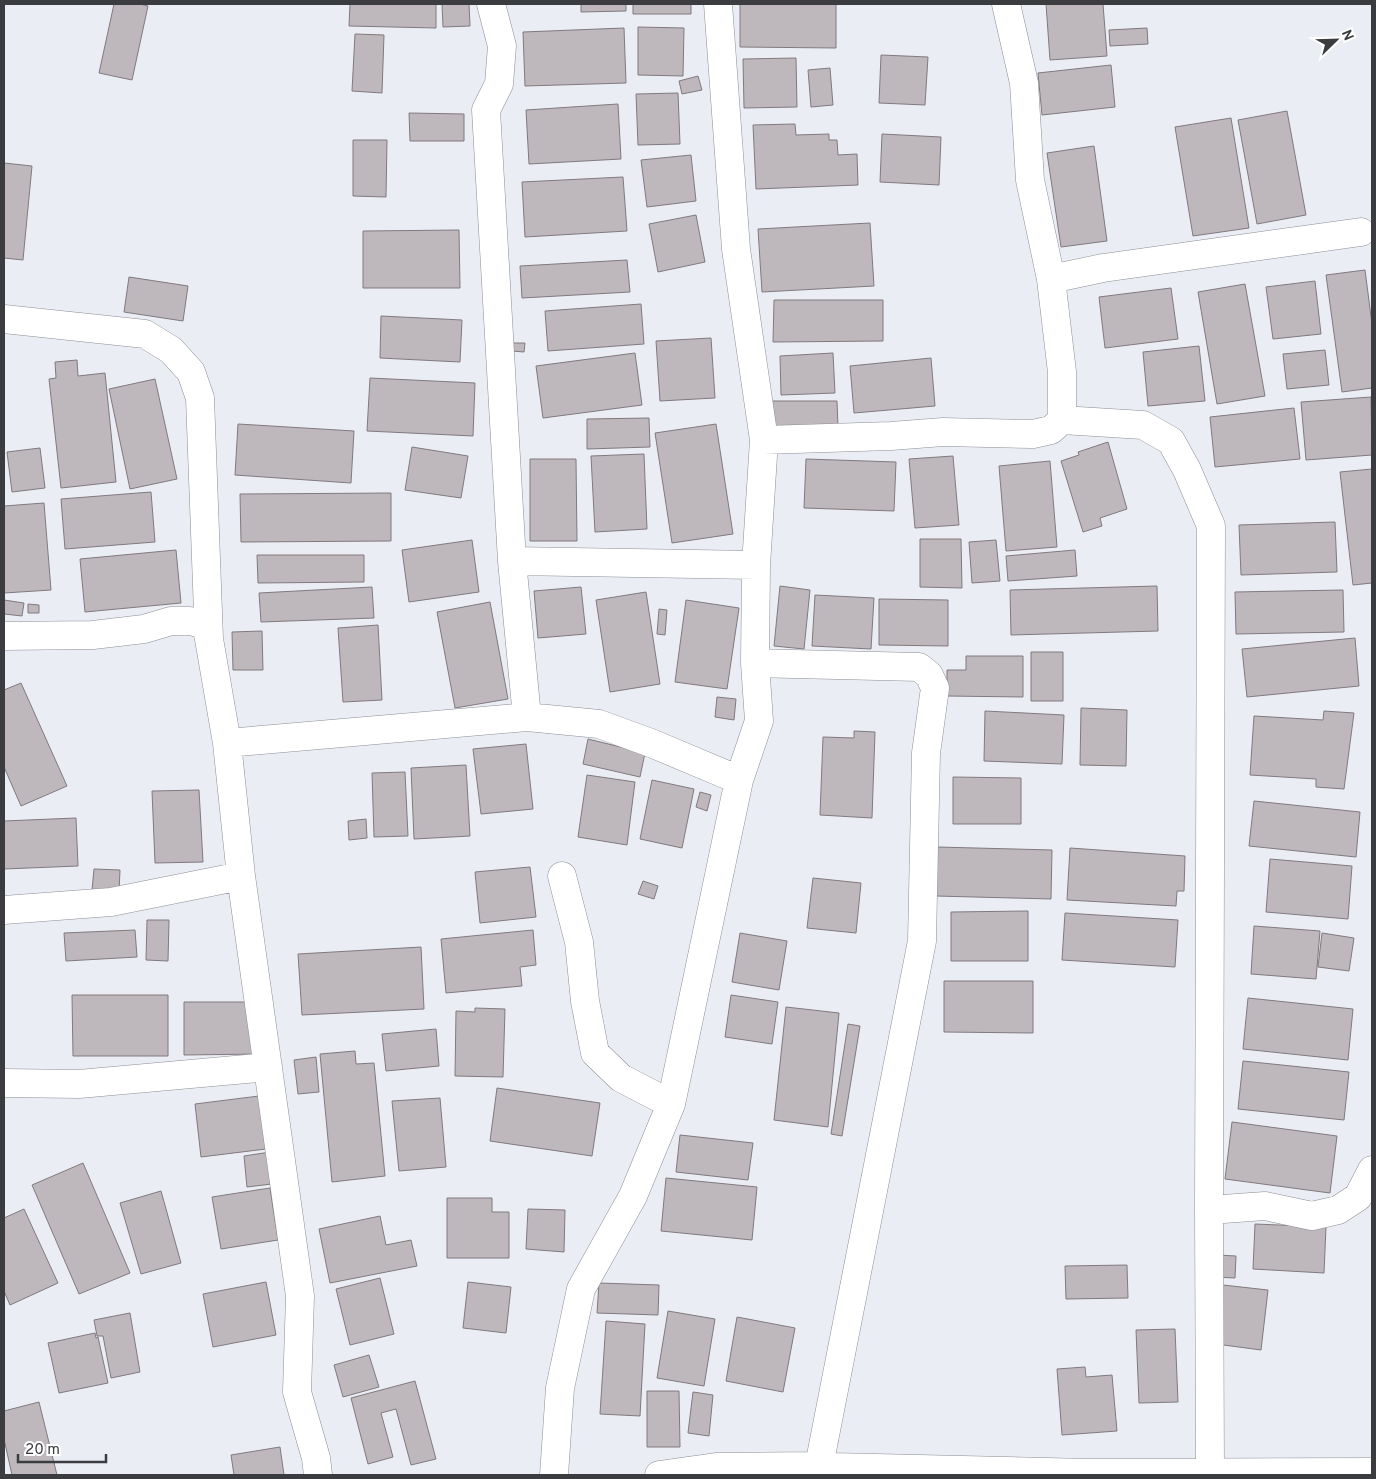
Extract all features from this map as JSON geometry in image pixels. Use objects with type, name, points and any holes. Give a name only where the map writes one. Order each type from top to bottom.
[{"type":"street","points":[[492,4],[502,46],[499,84],[486,110],[512,561],[527,717]]},
{"type":"street","points":[[554,1475],[560,1388],[581,1289],[633,1196],[671,1104],[738,780],[759,721],[755,663],[756,565],[764,440],[736,249],[718,4]]},
{"type":"street","points":[[1006,4],[1024,83],[1030,180],[1051,279],[1062,372],[1062,420]]},
{"type":"street","points":[[1051,279],[1103,268],[1361,232]]},
{"type":"street","points":[[4,319],[145,334],[171,350],[191,372],[200,398],[209,639]]},
{"type":"street","points":[[764,440],[891,436],[943,432],[1034,434],[1051,430],[1062,420],[1143,425],[1171,441],[1187,470],[1211,526],[1210,1472]]},
{"type":"street","points":[[512,561],[756,565]]},
{"type":"street","points":[[4,636],[93,635],[144,629],[171,621],[190,621],[206,625],[227,743],[240,876],[300,1296],[297,1392],[316,1458],[318,1475]]},
{"type":"street","points":[[755,663],[919,667],[929,675],[935,688],[926,753],[922,941],[819,1470]]},
{"type":"street","points":[[227,743],[527,717],[599,724],[651,743],[738,780]]},
{"type":"street","points":[[4,910],[111,902],[240,876]]},
{"type":"street","points":[[562,876],[579,942],[585,1001],[595,1053],[621,1078],[671,1104]]},
{"type":"street","points":[[4,1082],[79,1084],[268,1067]]},
{"type":"street","points":[[1209,1210],[1265,1206],[1312,1216],[1338,1210],[1358,1197],[1372,1170]]},
{"type":"street","points":[[660,1475],[716,1467],[819,1470],[832,1467],[1089,1474],[1372,1472]]},
{"type":"building","points":[[114,4],[140,4],[148,6],[132,80],[99,73]]},
{"type":"building","points":[[350,4],[436,4],[436,28],[349,26]]},
{"type":"building","points":[[442,4],[469,4],[470,26],[443,27]]},
{"type":"building","points":[[581,4],[626,4],[626,11],[581,12]]},
{"type":"building","points":[[633,4],[691,4],[691,14],[633,14]]},
{"type":"building","points":[[740,4],[836,4],[836,48],[740,47]]},
{"type":"building","points":[[1046,4],[1103,4],[1107,56],[1050,60]]},
{"type":"building","points":[[638,27],[684,28],[683,76],[638,75]]},
{"type":"building","points":[[624,28],[626,83],[525,86],[523,32]]},
{"type":"building","points":[[1147,28],[1148,44],[1110,46],[1109,30]]},
{"type":"building","points":[[355,34],[384,35],[382,93],[352,91]]},
{"type":"building","points":[[881,55],[928,57],[925,105],[879,103]]},
{"type":"building","points":[[796,58],[797,107],[744,108],[743,59]]},
{"type":"building","points":[[1111,65],[1115,107],[1042,115],[1038,73]]},
{"type":"building","points":[[830,68],[833,105],[811,107],[808,70]]},
{"type":"building","points":[[698,76],[702,90],[682,94],[679,81]]},
{"type":"building","points":[[678,93],[680,144],[638,145],[636,94]]},
{"type":"building","points":[[618,104],[621,159],[529,164],[526,110]]},
{"type":"building","points":[[1287,111],[1306,215],[1257,224],[1238,120]]},
{"type":"building","points":[[409,113],[464,114],[464,141],[410,141]]},
{"type":"building","points":[[1231,118],[1249,228],[1193,236],[1175,127]]},
{"type":"building","points":[[795,124],[796,135],[829,134],[829,140],[837,140],[838,155],[857,154],[858,185],[756,189],[753,125]]},
{"type":"building","points":[[882,134],[941,137],[939,185],[880,182]]},
{"type":"building","points":[[353,140],[387,140],[386,197],[353,196]]},
{"type":"building","points":[[1094,146],[1107,241],[1061,247],[1047,153]]},
{"type":"building","points":[[691,155],[696,201],[647,207],[641,160]]},
{"type":"building","points":[[4,163],[32,166],[23,260],[4,258]]},
{"type":"building","points":[[623,177],[627,231],[525,237],[522,182]]},
{"type":"building","points":[[696,215],[705,262],[658,272],[649,224]]},
{"type":"building","points":[[870,223],[874,286],[762,292],[758,229]]},
{"type":"building","points":[[459,230],[460,288],[363,288],[363,231]]},
{"type":"building","points":[[627,260],[630,292],[522,298],[520,266]]},
{"type":"building","points":[[1365,270],[1372,324],[1372,388],[1342,392],[1326,275]]},
{"type":"building","points":[[129,277],[188,286],[183,321],[124,312]]},
{"type":"building","points":[[1315,281],[1321,334],[1273,339],[1266,287]]},
{"type":"building","points":[[1245,284],[1265,396],[1217,404],[1198,292]]},
{"type":"building","points":[[1171,288],[1178,339],[1105,348],[1099,297]]},
{"type":"building","points":[[774,300],[883,300],[883,341],[773,342]]},
{"type":"building","points":[[641,304],[644,344],[548,351],[545,311]]},
{"type":"building","points":[[381,316],[462,320],[460,362],[380,358]]},
{"type":"building","points":[[711,338],[715,398],[660,401],[656,341]]},
{"type":"building","points":[[512,343],[525,343],[524,352],[512,351]]},
{"type":"building","points":[[1199,346],[1205,401],[1148,406],[1143,352]]},
{"type":"building","points":[[1325,350],[1329,385],[1287,389],[1283,354]]},
{"type":"building","points":[[635,353],[642,405],[543,418],[536,366]]},
{"type":"building","points":[[833,353],[835,393],[781,395],[780,356]]},
{"type":"building","points":[[931,358],[935,406],[854,413],[850,366]]},
{"type":"building","points":[[77,360],[78,376],[105,373],[116,482],[61,488],[49,379],[56,378],[55,362]]},
{"type":"building","points":[[370,378],[475,383],[473,436],[367,431]]},
{"type":"building","points":[[155,379],[177,479],[130,489],[109,389]]},
{"type":"building","points":[[1371,397],[1372,455],[1306,460],[1301,402]]},
{"type":"building","points":[[766,401],[837,401],[838,428],[767,429]]},
{"type":"building","points":[[1294,408],[1300,459],[1215,467],[1210,417]]},
{"type":"building","points":[[649,418],[650,447],[587,449],[587,419]]},
{"type":"building","points":[[238,424],[354,431],[351,483],[235,475]]},
{"type":"building","points":[[716,424],[733,534],[672,543],[655,433]]},
{"type":"building","points":[[1108,442],[1127,509],[1100,518],[1102,526],[1083,532],[1061,461],[1079,455],[1078,452]]},
{"type":"building","points":[[412,447],[468,456],[461,498],[405,490]]},
{"type":"building","points":[[40,448],[45,488],[12,492],[7,452]]},
{"type":"building","points":[[644,454],[647,529],[595,532],[591,456]]},
{"type":"building","points":[[953,456],[959,525],[915,528],[909,459]]},
{"type":"building","points":[[530,459],[576,459],[577,541],[530,541]]},
{"type":"building","points":[[806,459],[896,462],[894,511],[804,508]]},
{"type":"building","points":[[1050,461],[1057,547],[1006,551],[999,466]]},
{"type":"building","points":[[1372,469],[1372,583],[1353,585],[1340,472]]},
{"type":"building","points":[[151,492],[155,542],[65,549],[61,499]]},
{"type":"building","points":[[391,493],[391,541],[241,542],[240,494]]},
{"type":"building","points":[[44,503],[51,590],[4,593],[4,506]]},
{"type":"building","points":[[1335,522],[1337,572],[1241,575],[1239,525]]},
{"type":"building","points":[[920,539],[961,539],[962,588],[920,587]]},
{"type":"building","points":[[472,540],[479,592],[409,602],[402,550]]},
{"type":"building","points":[[996,540],[1000,581],[972,583],[969,542]]},
{"type":"building","points":[[176,550],[181,603],[85,612],[80,559]]},
{"type":"building","points":[[1075,550],[1077,576],[1008,581],[1006,556]]},
{"type":"building","points":[[257,555],[364,555],[364,582],[258,583]]},
{"type":"building","points":[[780,586],[810,590],[804,649],[774,646]]},
{"type":"building","points":[[1157,586],[1158,631],[1011,635],[1010,590]]},
{"type":"building","points":[[372,587],[374,618],[261,622],[259,593]]},
{"type":"building","points":[[581,587],[586,634],[538,638],[534,591]]},
{"type":"building","points":[[1343,590],[1344,632],[1236,634],[1235,592]]},
{"type":"building","points":[[646,592],[660,684],[610,692],[596,600]]},
{"type":"building","points":[[815,595],[874,598],[871,649],[812,646]]},
{"type":"building","points":[[879,599],[948,600],[948,646],[879,645]]},
{"type":"building","points":[[4,600],[24,603],[22,616],[4,614]]},
{"type":"building","points":[[686,600],[739,608],[727,689],[675,682]]},
{"type":"building","points":[[490,602],[508,699],[455,708],[437,612]]},
{"type":"building","points":[[28,604],[39,605],[39,613],[28,613]]},
{"type":"building","points":[[659,609],[667,610],[665,635],[657,634]]},
{"type":"building","points":[[378,625],[382,700],[343,702],[338,628]]},
{"type":"building","points":[[262,631],[263,670],[233,670],[232,632]]},
{"type":"building","points":[[1355,638],[1359,686],[1247,697],[1242,649]]},
{"type":"building","points":[[1031,652],[1063,652],[1063,701],[1031,701]]},
{"type":"building","points":[[966,656],[1023,656],[1023,697],[947,696],[947,670],[966,670]]},
{"type":"building","points":[[21,683],[67,786],[21,806],[4,767],[4,690]]},
{"type":"building","points":[[717,697],[736,699],[734,720],[715,717]]},
{"type":"building","points":[[1081,708],[1127,710],[1126,766],[1080,765]]},
{"type":"building","points":[[985,711],[1064,715],[1062,764],[984,761]]},
{"type":"building","points":[[1324,711],[1354,713],[1344,789],[1316,787],[1316,779],[1250,775],[1254,716],[1323,720]]},
{"type":"building","points":[[854,731],[875,732],[872,818],[820,815],[823,737],[854,738]]},
{"type":"building","points":[[588,739],[645,753],[640,777],[583,764]]},
{"type":"building","points":[[526,744],[533,809],[481,814],[473,749]]},
{"type":"building","points":[[466,765],[470,836],[414,839],[411,768]]},
{"type":"building","points":[[405,772],[408,836],[374,837],[372,773]]},
{"type":"building","points":[[587,775],[635,782],[627,845],[578,837]]},
{"type":"building","points":[[953,777],[1021,778],[1021,824],[953,824]]},
{"type":"building","points":[[652,780],[694,789],[682,848],[640,839]]},
{"type":"building","points":[[199,790],[203,862],[155,863],[152,791]]},
{"type":"building","points":[[700,792],[711,795],[707,811],[696,807]]},
{"type":"building","points":[[1254,801],[1360,812],[1356,857],[1249,846]]},
{"type":"building","points":[[76,818],[78,866],[4,869],[4,821]]},
{"type":"building","points":[[366,819],[367,838],[349,840],[348,821]]},
{"type":"building","points":[[937,847],[1052,850],[1051,899],[936,896]]},
{"type":"building","points":[[1070,848],[1185,856],[1184,891],[1177,891],[1176,906],[1067,900]]},
{"type":"building","points":[[1270,859],[1352,866],[1348,919],[1266,912]]},
{"type":"building","points":[[530,867],[536,917],[480,923],[475,872]]},
{"type":"building","points":[[94,869],[120,870],[119,892],[92,890]]},
{"type":"building","points":[[813,878],[861,883],[856,933],[807,928]]},
{"type":"building","points":[[643,881],[658,886],[654,899],[638,894]]},
{"type":"building","points":[[1028,911],[1028,961],[951,961],[951,912]]},
{"type":"building","points":[[1065,913],[1178,920],[1175,967],[1062,960]]},
{"type":"building","points":[[147,920],[169,920],[168,961],[146,960]]},
{"type":"building","points":[[1254,926],[1320,931],[1316,979],[1251,974]]},
{"type":"building","points":[[135,930],[137,957],[66,961],[64,933]]},
{"type":"building","points":[[533,930],[536,965],[520,967],[522,986],[446,993],[441,939]]},
{"type":"building","points":[[740,933],[787,941],[779,990],[732,982]]},
{"type":"building","points":[[1322,933],[1354,938],[1349,971],[1318,967]]},
{"type":"building","points":[[421,947],[424,1009],[302,1015],[298,954]]},
{"type":"building","points":[[944,981],[1033,981],[1033,1033],[944,1032]]},
{"type":"building","points":[[72,995],[168,995],[168,1056],[73,1056]]},
{"type":"building","points":[[731,995],[778,1002],[772,1044],[725,1037]]},
{"type":"building","points":[[1248,998],[1353,1009],[1348,1060],[1243,1049]]},
{"type":"building","points":[[184,1002],[258,1002],[259,1054],[184,1055]]},
{"type":"building","points":[[786,1007],[839,1013],[828,1127],[774,1120]]},
{"type":"building","points":[[475,1008],[505,1009],[503,1077],[455,1076],[456,1011],[475,1012]]},
{"type":"building","points":[[848,1024],[860,1026],[842,1136],[831,1134]]},
{"type":"building","points":[[436,1029],[439,1066],[386,1071],[382,1034]]},
{"type":"building","points":[[355,1051],[356,1064],[374,1063],[385,1176],[332,1182],[320,1054]]},
{"type":"building","points":[[316,1057],[319,1092],[298,1094],[294,1060]]},
{"type":"building","points":[[1243,1061],[1349,1072],[1344,1120],[1238,1109]]},
{"type":"building","points":[[497,1088],[600,1103],[592,1156],[490,1141]]},
{"type":"building","points":[[259,1096],[266,1149],[201,1157],[195,1104]]},
{"type":"building","points":[[440,1098],[446,1167],[399,1171],[392,1101]]},
{"type":"building","points":[[1232,1122],[1337,1136],[1330,1193],[1225,1179]]},
{"type":"building","points":[[680,1135],[753,1143],[748,1180],[676,1172]]},
{"type":"building","points":[[277,1151],[280,1183],[247,1187],[244,1156]]},
{"type":"building","points":[[83,1163],[130,1273],[79,1294],[32,1185]]},
{"type":"building","points":[[666,1178],[757,1187],[752,1240],[661,1231]]},
{"type":"building","points":[[270,1188],[278,1240],[221,1249],[212,1197]]},
{"type":"building","points":[[161,1191],[181,1263],[141,1274],[120,1203]]},
{"type":"building","points":[[447,1198],[492,1198],[492,1212],[509,1212],[509,1258],[447,1258]]},
{"type":"building","points":[[24,1209],[58,1283],[10,1305],[4,1291],[4,1218]]},
{"type":"building","points":[[528,1209],[565,1210],[564,1252],[526,1249]]},
{"type":"building","points":[[380,1216],[386,1245],[411,1240],[417,1266],[330,1283],[319,1229]]},
{"type":"building","points":[[1255,1224],[1326,1227],[1324,1273],[1253,1269]]},
{"type":"building","points":[[1217,1255],[1236,1256],[1235,1278],[1216,1277]]},
{"type":"building","points":[[1127,1265],[1128,1298],[1066,1299],[1065,1266]]},
{"type":"building","points":[[380,1278],[394,1334],[350,1345],[336,1289]]},
{"type":"building","points":[[266,1282],[276,1335],[213,1347],[203,1294]]},
{"type":"building","points":[[468,1282],[511,1287],[506,1333],[463,1328]]},
{"type":"building","points":[[599,1283],[659,1285],[658,1315],[597,1313]]},
{"type":"building","points":[[1223,1285],[1268,1290],[1261,1350],[1216,1344]]},
{"type":"building","points":[[668,1311],[715,1319],[704,1386],[657,1378]]},
{"type":"building","points":[[130,1313],[140,1372],[111,1378],[103,1336],[97,1336],[94,1320]]},
{"type":"building","points":[[737,1317],[795,1328],[783,1392],[726,1381]]},
{"type":"building","points":[[606,1321],[645,1324],[640,1416],[600,1414]]},
{"type":"building","points":[[1175,1329],[1178,1402],[1139,1403],[1136,1330]]},
{"type":"building","points":[[95,1333],[96,1338],[98,1337],[108,1383],[59,1393],[48,1343]]},
{"type":"building","points":[[369,1355],[379,1387],[343,1397],[334,1365]]},
{"type":"building","points":[[1085,1367],[1086,1377],[1112,1375],[1117,1431],[1062,1435],[1057,1369]]},
{"type":"building","points":[[415,1381],[436,1459],[411,1465],[396,1409],[381,1413],[393,1457],[368,1464],[351,1398]]},
{"type":"building","points":[[647,1391],[679,1391],[680,1447],[647,1447]]},
{"type":"building","points":[[693,1392],[713,1395],[709,1436],[688,1433]]},
{"type":"building","points":[[39,1402],[57,1475],[12,1475],[4,1439],[4,1411]]},
{"type":"building","points":[[280,1447],[284,1475],[234,1475],[231,1455]]}]
